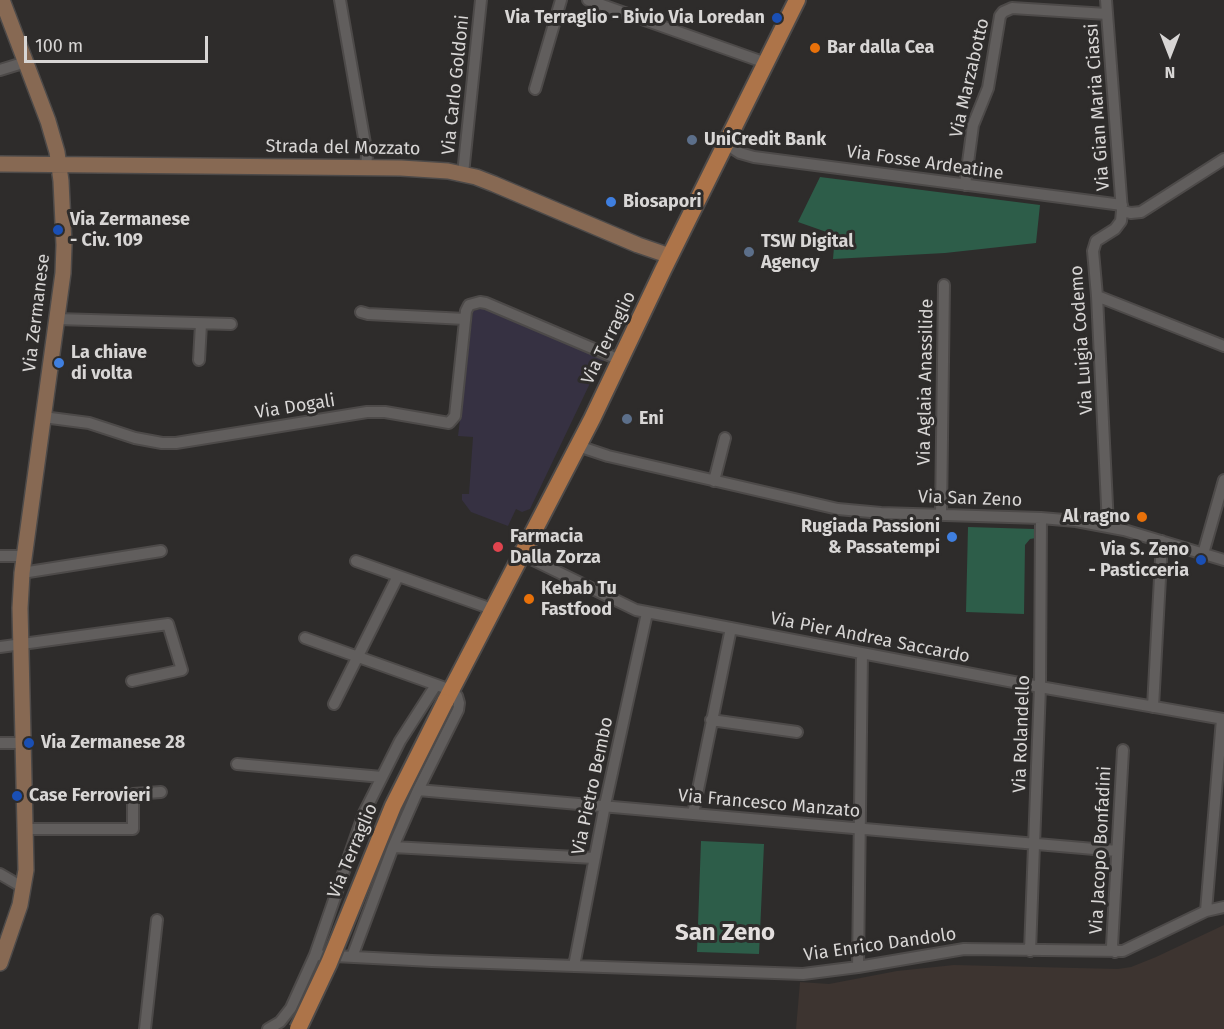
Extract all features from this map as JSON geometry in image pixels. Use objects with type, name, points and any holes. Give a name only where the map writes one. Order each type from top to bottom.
[{"type":"main road","name":"Via Terraglio","points":[[298,1029],[444,692],[492,609],[578,446],[797,0]]},
{"type":"street","points":[[340,0],[367,155],[366,168]]},
{"type":"street","name":"Via Carlo Goldoni","points":[[463,174],[481,0]]},
{"type":"street","points":[[535,89],[561,0]]},
{"type":"street","points":[[588,0],[766,63]]},
{"type":"street","name":"Via Gian Maria Ciassi","points":[[1106,0],[1122,208]]},
{"type":"street","name":"Via Zermanese","points":[[0,963],[4,935],[24,888],[27,856],[20,643],[22,573],[64,245],[59,165],[48,121],[3,7]]},
{"type":"street","name":"Via Marzabotto","points":[[965,185],[973,125],[988,88],[1000,16],[1003,12],[1012,8],[1107,14]]},
{"type":"street","points":[[0,70],[26,62]]},
{"type":"street","name":"Via Fosse Ardeatine","points":[[726,144],[747,155],[1122,208]]},
{"type":"street","points":[[1122,208],[1131,213],[1141,212],[1224,159]]},
{"type":"street","name":"Strada del Mozzato","points":[[0,164],[425,169],[463,174],[494,184],[638,245],[670,256]]},
{"type":"street","name":"Via Luigia Codemo","points":[[1108,526],[1093,246],[1100,237],[1115,229],[1120,221],[1122,208]]},
{"type":"street","name":"Via Aglaia Anassilide","points":[[941,515],[944,285]]},
{"type":"street","points":[[1097,296],[1224,346]]},
{"type":"street","points":[[362,312],[465,319],[469,305],[486,303],[620,360]]},
{"type":"street","points":[[56,319],[231,324]]},
{"type":"street","name":"Via Dogali","points":[[43,417],[89,423],[135,438],[162,443],[367,412],[385,412],[449,423],[455,416],[465,319]]},
{"type":"street","points":[[199,360],[201,324]]},
{"type":"street","points":[[714,481],[725,438]]},
{"type":"street","name":"Via San Zeno","points":[[578,446],[596,453],[838,509],[1041,518],[1108,526],[1224,560]]},
{"type":"street","points":[[1203,554],[1224,480]]},
{"type":"street","name":"Via Rolandello","points":[[1030,951],[1040,687],[1041,518]]},
{"type":"street","points":[[1153,707],[1162,541]]},
{"type":"street","points":[[22,573],[161,551]]},
{"type":"street","name":"Via Pier Andrea Saccardo","points":[[520,554],[624,606],[647,613],[1223,719]]},
{"type":"street","points":[[0,556],[25,556]]},
{"type":"street","points":[[356,561],[492,609]]},
{"type":"street","points":[[334,704],[398,576]]},
{"type":"street","name":"Via Pietro Bembo","points":[[574,966],[594,858],[647,613]]},
{"type":"street","points":[[0,647],[168,624],[182,670],[132,681]]},
{"type":"street","points":[[693,814],[731,628]]},
{"type":"street","points":[[305,638],[444,692]]},
{"type":"street","points":[[858,967],[862,653]]},
{"type":"street","name":"Via Terraglio","points":[[268,1029],[280,1022],[291,1008],[315,955],[363,813],[400,741],[444,692],[457,696],[458,710],[418,790],[393,847],[352,957]]},
{"type":"street","points":[[1206,911],[1223,719]]},
{"type":"street","points":[[711,720],[797,732]]},
{"type":"street","points":[[0,743],[23,743]]},
{"type":"street","name":"Via Jacopo Bonfadini","points":[[1114,952],[1112,946],[1123,750]]},
{"type":"street","points":[[237,764],[382,777]]},
{"type":"street","name":"Via Francesco Manzato","points":[[418,790],[1117,851]]},
{"type":"street","points":[[26,829],[133,829],[133,794],[161,792]]},
{"type":"street","points":[[393,847],[594,858]]},
{"type":"street","points":[[0,874],[24,888]]},
{"type":"street","name":"Via Enrico Dandolo","points":[[315,955],[804,974],[946,951],[1123,951],[1206,911],[1224,907]]},
{"type":"street","points":[[145,1029],[157,920]]},
{"type":"shaded area","points":[[484,308],[604,359],[597,378],[593,377],[530,509],[522,512],[516,509],[508,526],[471,512],[462,500],[462,494],[469,494],[473,437],[458,436],[473,311]]},
{"type":"shaded area","points":[[1224,925],[1224,1029],[796,1029],[800,982],[829,984],[897,971],[954,965],[1118,969],[1131,967],[1156,957]]},
{"type":"green space","points":[[820,177],[1040,205],[1036,243],[945,253],[833,259],[835,235],[798,222]]},
{"type":"green space","points":[[968,527],[1034,529],[1036,538],[1030,539],[1025,545],[1024,614],[966,612]]},
{"type":"green space","points":[[701,841],[764,844],[759,954],[697,952]]},
{"type":"place","name":"Via Terraglio - Bivio Via Loredan","points":[[777,18]]},
{"type":"place","name":"Bar dalla Cea","points":[[815,48]]},
{"type":"place","name":"UniCredit Bank","points":[[692,140]]},
{"type":"place","name":"Biosapori","points":[[611,202]]},
{"type":"place","name":"Via Zermanese - Civ. 109","points":[[58,230]]},
{"type":"place","name":"TSW Digital Agency","points":[[749,252]]},
{"type":"place","name":"La chiave di volta","points":[[59,363]]},
{"type":"place","name":"Eni","points":[[627,419]]},
{"type":"place","name":"Al ragno","points":[[1142,517]]},
{"type":"place","name":"Rugiada Passioni & Passatempi","points":[[952,537]]},
{"type":"place","name":"Farmacia Dalla Zorza","points":[[498,547]]},
{"type":"place","name":"Via S. Zeno - Pasticceria","points":[[1201,560]]},
{"type":"place","name":"Kebab Tu Fastfood","points":[[529,599]]},
{"type":"place","name":"Via Zermanese 28","points":[[29,743]]},
{"type":"place","name":"Case Ferrovieri","points":[[17,796]]},
{"type":"district","name":"San Zeno","points":[[725,933]]}]
